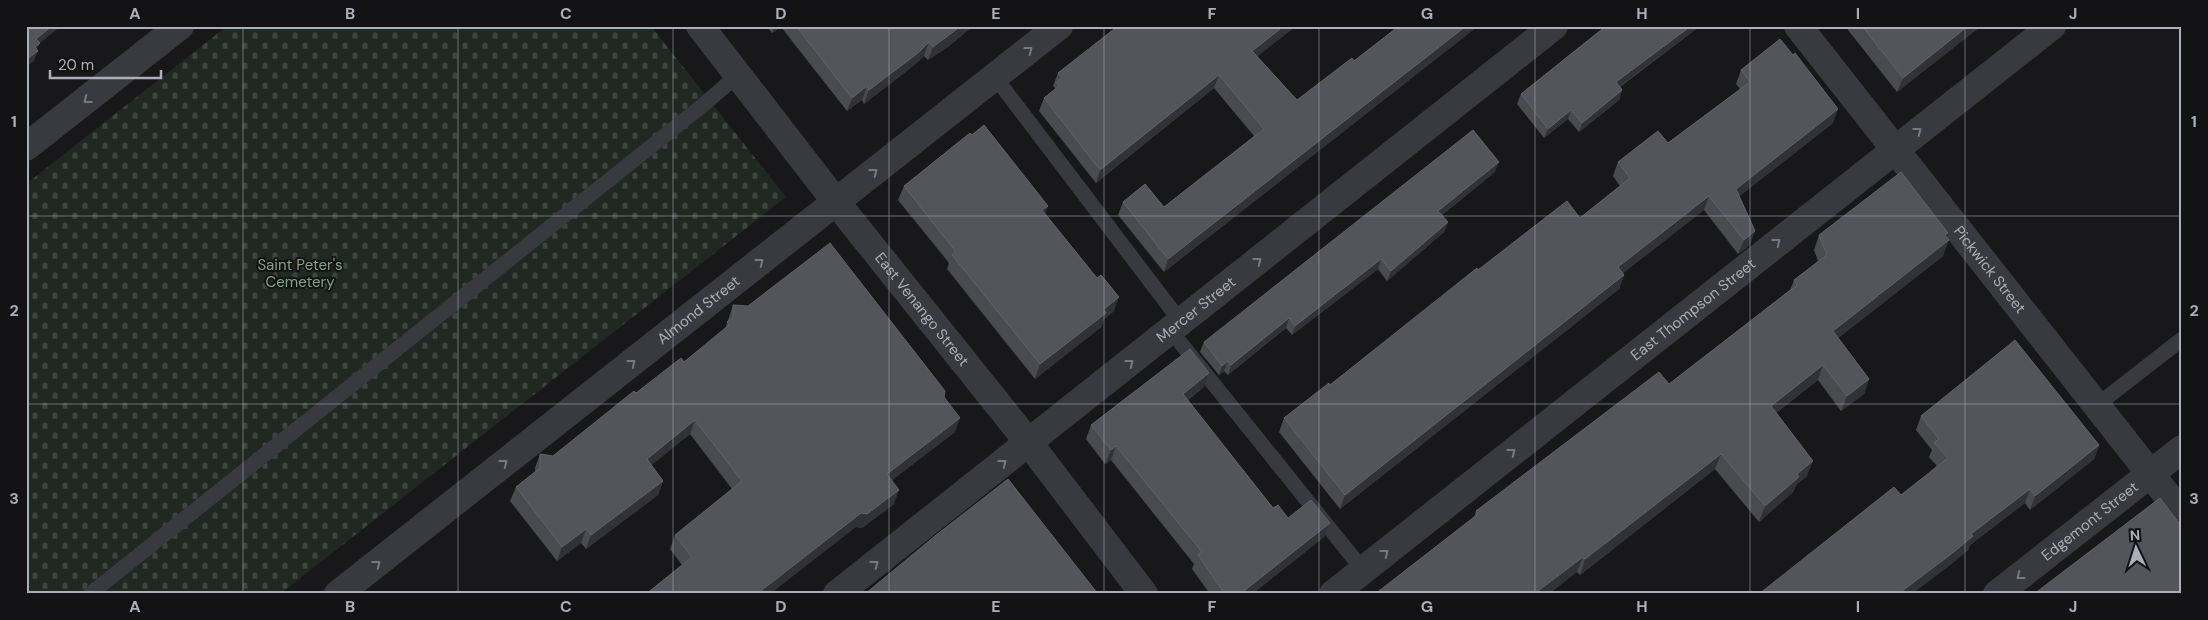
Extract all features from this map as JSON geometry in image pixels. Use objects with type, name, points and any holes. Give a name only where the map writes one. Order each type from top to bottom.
[{"type":"street","points":[[26,147],[180,26]]},
{"type":"street","name":"East Venango Street","points":[[700,26],[836,202],[1029,443],[1144,594]]},
{"type":"street","name":"Almond Street","points":[[338,594],[1059,26]]},
{"type":"street","name":"Mercer Street","points":[[837,594],[1554,26]]},
{"type":"street","name":"Pickwick Street","points":[[1798,26],[2182,514]]},
{"type":"street","name":"East Thompson Street","points":[[1333,594],[2052,26]]},
{"type":"street","name":"Edgemont Street","points":[[1997,594],[2182,449]]},
{"type":"lane","points":[[90,594],[703,105],[738,75]]},
{"type":"lane","points":[[995,77],[1176,326],[1363,570]]},
{"type":"lane","points":[[2096,406],[2182,339]]},
{"type":"green space","name":"Saint Peter's Cemetery","points":[[227,26],[651,26],[786,197],[280,594],[26,594],[26,184]]},
{"type":"building","points":[[26,26],[52,26],[36,39],[40,43],[35,47],[38,51],[26,60]]},
{"type":"building","points":[[796,26],[961,26],[933,47],[929,42],[918,53],[869,90],[867,86],[852,98]]},
{"type":"building","points":[[1118,26],[1284,26],[1252,51],[1297,100],[1352,58],[1354,61],[1399,26],[1466,26],[1168,259],[1123,202],[1145,184],[1164,207],[1264,129],[1219,75],[1100,170],[1044,98],[1059,86],[1057,82],[1062,78],[1058,73]]},
{"type":"building","points":[[1606,26],[1691,26],[1616,82],[1622,90],[1582,123],[1571,110],[1548,129],[1521,94]]},
{"type":"building","points":[[1862,26],[1968,26],[1903,78]]},
{"type":"building","points":[[1780,39],[1793,55],[1795,53],[1838,109],[1736,189],[1755,231],[1744,240],[1709,196],[1618,267],[1624,275],[1345,495],[1284,418],[1329,383],[1330,385],[1477,268],[1478,270],[1567,201],[1580,218],[1630,178],[1618,162],[1658,131],[1668,143],[1750,82],[1741,70]]},
{"type":"building","points":[[984,125],[1048,206],[1042,210],[1097,278],[1101,275],[1119,297],[1104,309],[1106,313],[1040,364],[952,255],[956,252],[904,186],[970,133],[972,135]]},
{"type":"building","points":[[1473,130],[1499,162],[1438,211],[1448,222],[1391,271],[1381,259],[1295,326],[1289,318],[1231,365],[1228,361],[1222,366],[1204,342]]},
{"type":"building","points":[[1901,172],[1948,233],[1945,235],[1949,240],[1833,331],[1869,379],[1847,396],[1823,365],[1771,406],[1813,461],[1797,474],[1799,477],[1765,506],[1721,454],[1585,559],[1583,557],[1534,594],[1375,594],[1478,514],[1476,511],[1659,372],[1669,384],[1797,285],[1794,280],[1827,255],[1819,235]]},
{"type":"building","points":[[830,243],[945,391],[944,397],[960,418],[887,474],[899,490],[867,514],[861,513],[757,594],[646,594],[692,557],[675,535],[742,481],[695,420],[647,459],[663,481],[591,535],[586,529],[562,547],[516,487],[540,468],[540,454],[553,456],[634,391],[636,393],[681,358],[684,362],[729,325],[727,322],[733,317],[733,305],[748,306]]},
{"type":"building","points":[[2015,340],[2099,445],[2035,496],[2030,489],[1971,534],[1973,536],[1950,555],[1898,594],[1759,594],[1894,487],[1901,495],[1948,458],[1934,443],[1939,439],[1921,416]]},
{"type":"building","points":[[1190,349],[1209,373],[1183,394],[1273,508],[1278,505],[1288,518],[1311,500],[1330,523],[1240,594],[1225,594],[1198,555],[1202,552],[1116,446],[1111,450],[1091,425]]},
{"type":"building","points":[[1008,479],[1098,594],[865,594],[935,536]]},
{"type":"building","points":[[2160,498],[2182,527],[2182,594],[2034,594]]}]
